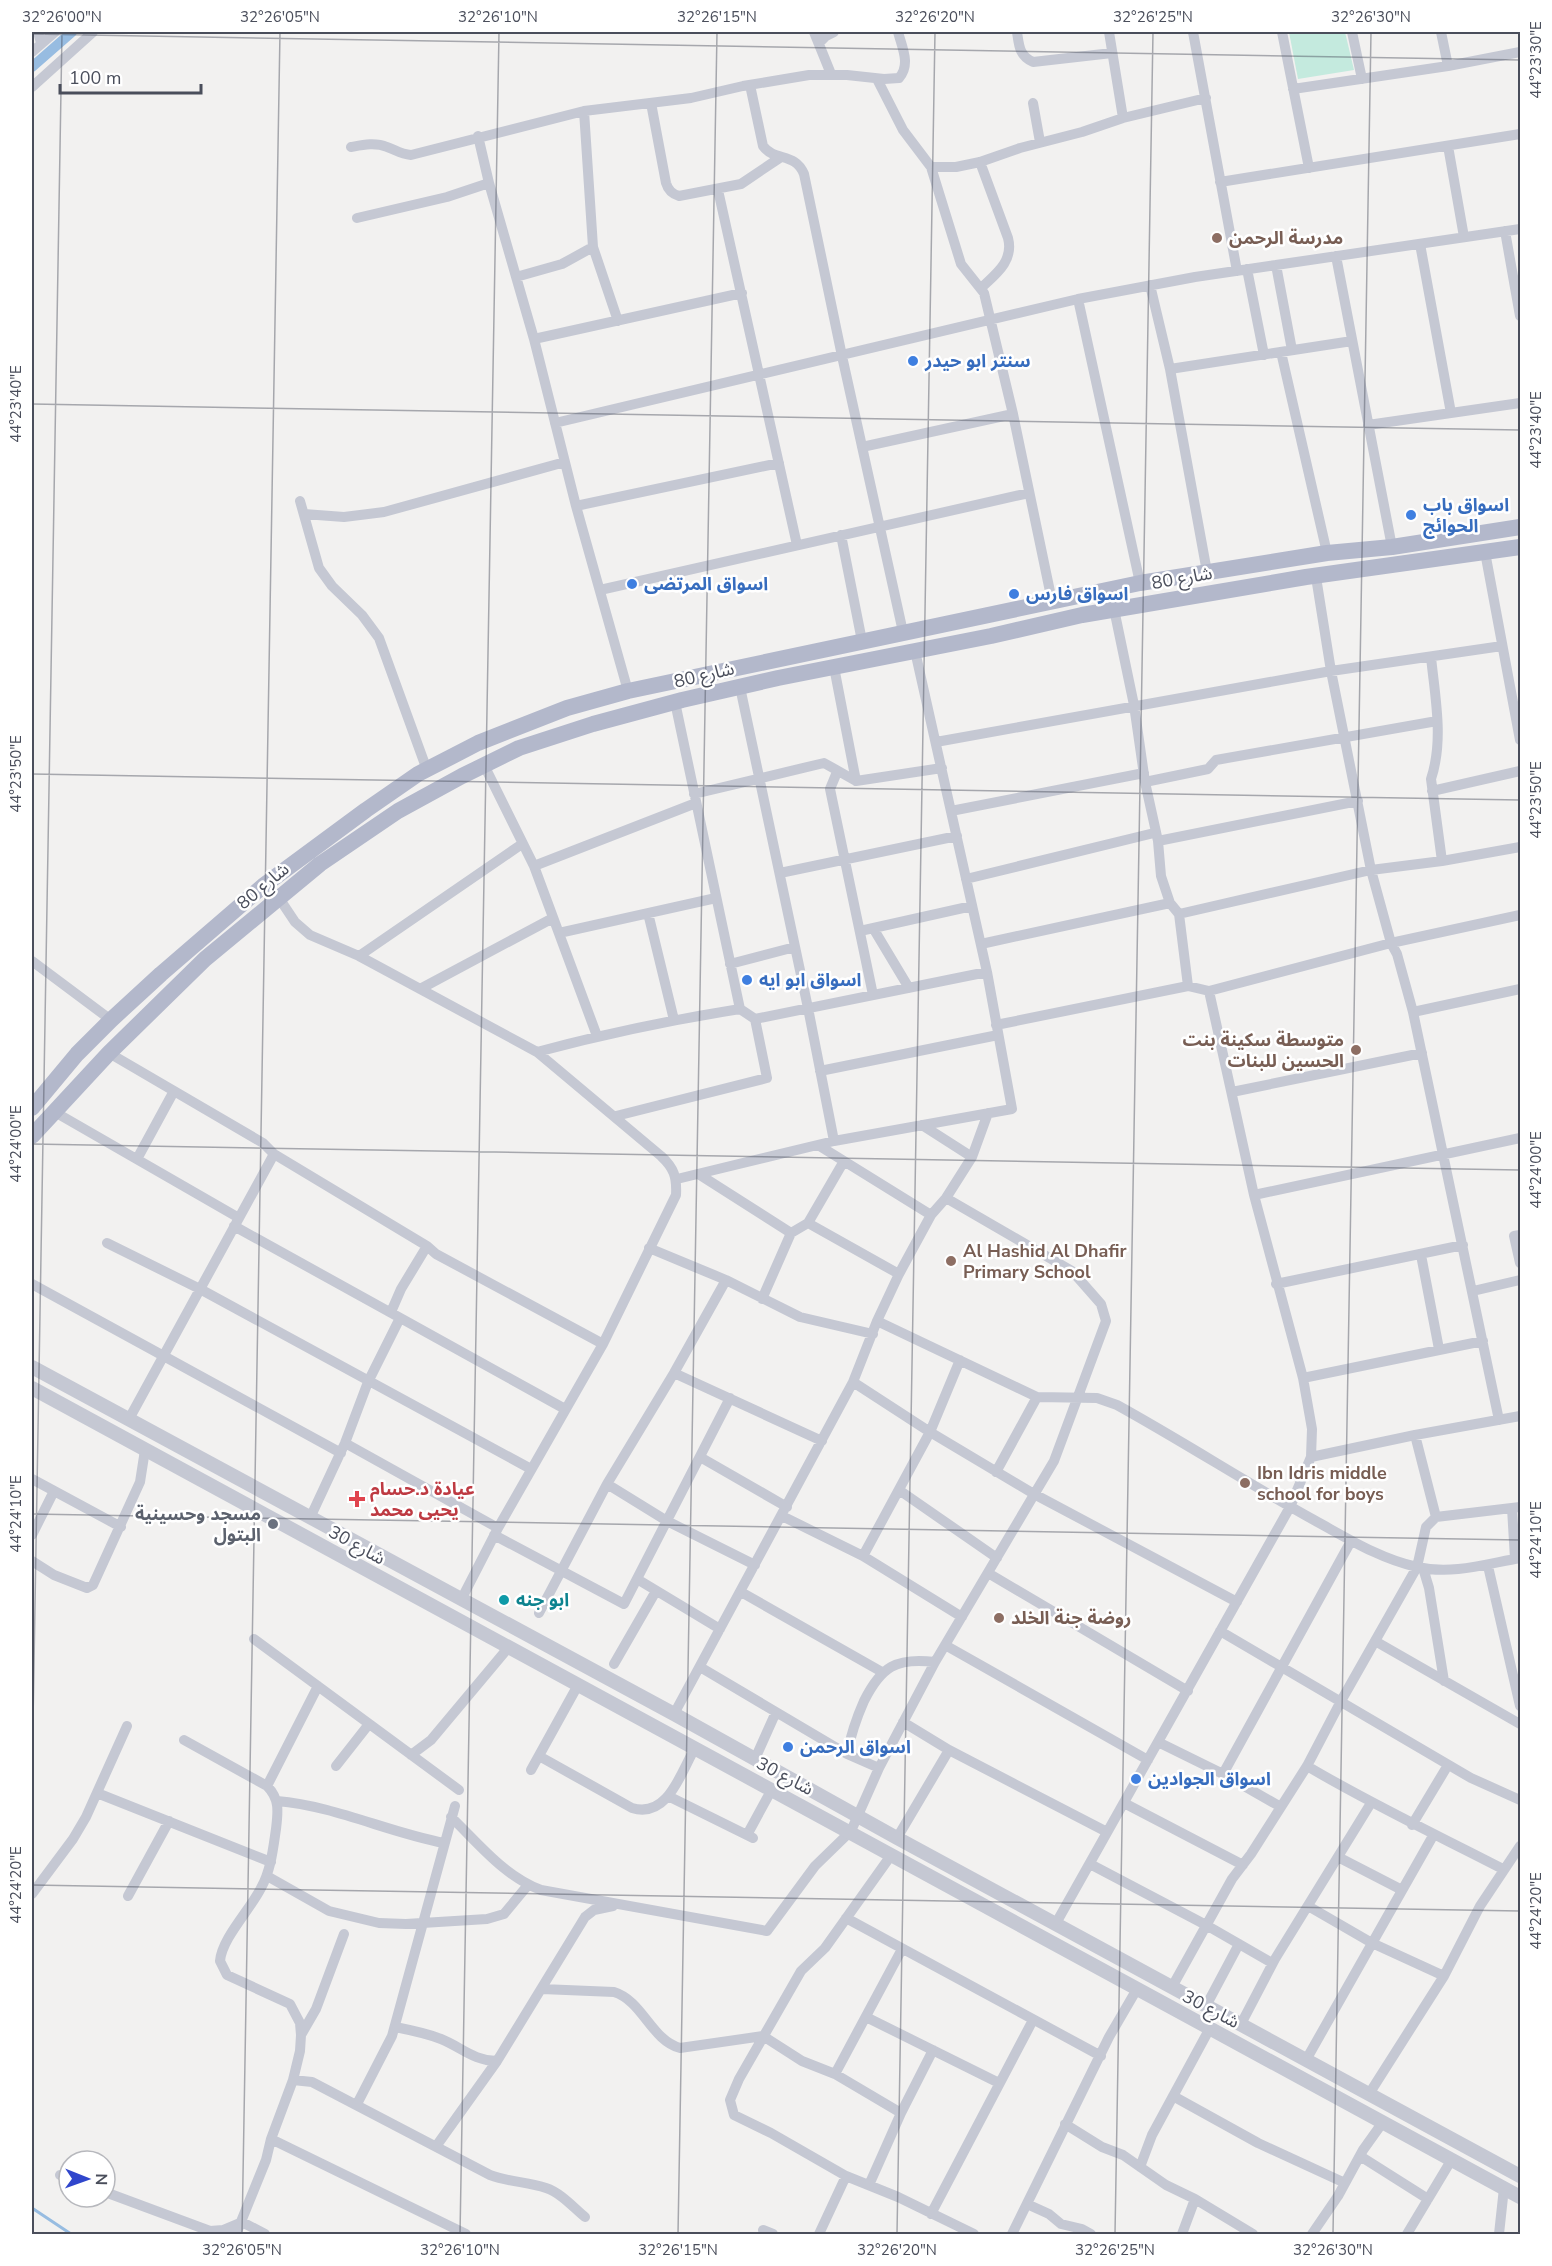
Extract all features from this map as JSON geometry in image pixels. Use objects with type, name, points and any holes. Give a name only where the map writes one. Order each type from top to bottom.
[{"type":"main road","name":"شارع 80","points":[[32,1108],[77,1054],[111,1020],[263,886],[366,810],[428,770],[478,742],[567,708],[628,691],[1052,601],[1140,583],[1327,553],[1392,547],[1521,527]]},
{"type":"main road","name":"شارع 80","points":[[32,1136],[109,1053],[205,959],[320,864],[398,811],[519,748],[593,724],[675,702],[1082,615],[1316,576],[1521,547]]},
{"type":"main road","points":[[1076,597],[1071,606],[1073,611],[1082,615]]},
{"type":"main road","points":[[1028,606],[1033,607],[1039,614],[1039,619],[1033,626]]},
{"type":"street","points":[[38,32],[42,43]]},
{"type":"street","points":[[32,52],[55,32]]},
{"type":"street","points":[[32,87],[93,32]]},
{"type":"street","points":[[814,32],[831,74]]},
{"type":"street","points":[[819,43],[834,32]]},
{"type":"street","points":[[351,147],[379,144],[399,154],[411,154],[585,111],[691,98],[750,84],[831,74],[877,79],[899,78],[906,64],[898,32]]},
{"type":"street","points":[[1017,32],[1021,52],[1033,62],[1112,53]]},
{"type":"street","points":[[1109,32],[1123,118]]},
{"type":"street","points":[[1195,32],[1220,182],[1264,355]]},
{"type":"street","points":[[1281,32],[1309,168]]},
{"type":"street","points":[[1352,32],[1362,79]]},
{"type":"street","points":[[1441,32],[1448,66]]},
{"type":"street","points":[[1293,89],[1448,66],[1521,52]]},
{"type":"street","points":[[877,79],[903,130],[931,167],[961,264],[966,273],[981,288],[1013,414],[1052,601]]},
{"type":"street","points":[[750,84],[763,146],[770,153],[797,162],[804,174],[903,632]]},
{"type":"street","points":[[931,167],[956,167],[980,162],[1123,118],[1206,98]]},
{"type":"street","points":[[651,103],[666,183],[670,192],[679,196],[718,190],[747,182],[770,162],[781,157]]},
{"type":"street","points":[[1033,104],[1040,142]]},
{"type":"street","points":[[585,111],[593,247],[618,321]]},
{"type":"street","points":[[1220,182],[1521,134]]},
{"type":"street","points":[[478,136],[489,183],[534,339],[576,506],[628,691]]},
{"type":"street","points":[[1448,146],[1464,237]]},
{"type":"street","points":[[980,162],[1010,249],[1004,265],[981,288]]},
{"type":"street","points":[[357,218],[447,197],[489,183]]},
{"type":"street","points":[[718,190],[797,545]]},
{"type":"street","points":[[555,423],[842,357],[1078,299],[1242,270],[1521,229]]},
{"type":"street","points":[[1505,231],[1520,316]]},
{"type":"street","points":[[1420,244],[1451,413]]},
{"type":"street","points":[[516,277],[562,264],[593,247]]},
{"type":"street","points":[[1336,256],[1392,547]]},
{"type":"street","points":[[1276,265],[1286,351],[1327,553]]},
{"type":"street","points":[[1150,285],[1170,369],[1208,572]]},
{"type":"street","points":[[534,339],[742,293]]},
{"type":"street","points":[[1078,299],[1140,583]]},
{"type":"street","points":[[1170,369],[1352,341]]},
{"type":"street","points":[[1368,425],[1521,403]]},
{"type":"street","points":[[862,447],[1013,414]]},
{"type":"street","points":[[304,514],[344,518],[364,516],[565,462]]},
{"type":"street","points":[[576,506],[778,462]]},
{"type":"street","points":[[600,590],[1029,493]]},
{"type":"street","points":[[300,501],[319,568],[332,586],[362,615],[379,638],[428,770]]},
{"type":"street","points":[[841,535],[862,641]]},
{"type":"street","points":[[1485,552],[1521,740]]},
{"type":"street","points":[[1316,576],[1331,671],[1371,870],[1413,1012],[1499,1420]]},
{"type":"street","points":[[1114,609],[1134,705],[1161,876],[1170,903],[1179,914],[1188,986]]},
{"type":"street","points":[[936,742],[1331,671],[1502,646]]},
{"type":"street","points":[[677,1179],[834,1141],[1012,1109],[987,972],[915,651]]},
{"type":"street","points":[[1431,657],[1438,740],[1431,778],[1442,861]]},
{"type":"street","points":[[834,667],[856,781]]},
{"type":"street","points":[[740,687],[834,1141]]},
{"type":"street","points":[[675,702],[740,1009]]},
{"type":"street","points":[[951,811],[1208,768],[1215,760],[1437,721]]},
{"type":"street","points":[[534,866],[695,798],[760,778],[824,763],[856,781],[942,768]]},
{"type":"street","points":[[484,765],[534,866],[597,1036]]},
{"type":"street","points":[[1432,791],[1521,771]]},
{"type":"street","points":[[837,772],[830,789],[873,995]]},
{"type":"street","points":[[966,879],[1156,837],[1358,801]]},
{"type":"street","points":[[780,873],[957,836]]},
{"type":"street","points":[[359,956],[522,844]]},
{"type":"street","points":[[1179,914],[1371,870],[1442,861],[1521,847]]},
{"type":"street","points":[[279,898],[295,922],[310,935],[359,956],[537,1052],[662,1156],[671,1166],[677,1179],[676,1195],[603,1344],[496,1532],[461,1600]]},
{"type":"street","points":[[559,933],[716,898]]},
{"type":"street","points":[[981,944],[1170,903]]},
{"type":"street","points":[[860,931],[972,906]]},
{"type":"street","points":[[648,913],[674,1020]]},
{"type":"street","points":[[820,1071],[1188,986],[1209,991],[1391,943],[1521,915]]},
{"type":"street","points":[[420,989],[553,918]]},
{"type":"street","points":[[873,928],[909,988]]},
{"type":"street","points":[[730,964],[795,947]]},
{"type":"street","points":[[32,961],[111,1020]]},
{"type":"street","points":[[755,1019],[987,972]]},
{"type":"street","points":[[1413,1012],[1521,989]]},
{"type":"street","points":[[1056,1925],[1290,1507],[1311,1457],[1312,1429],[1303,1378],[1254,1195],[1209,991]]},
{"type":"street","points":[[537,1052],[597,1036],[740,1009],[755,1019],[767,1078],[616,1116]]},
{"type":"street","points":[[109,1053],[263,1143],[274,1154],[427,1245],[436,1254],[603,1344]]},
{"type":"street","points":[[1232,1092],[1422,1053]]},
{"type":"street","points":[[137,1159],[174,1091]]},
{"type":"street","points":[[53,1111],[396,1315],[565,1409]]},
{"type":"street","points":[[674,1714],[853,1383],[877,1321],[899,1274],[932,1215],[946,1198],[972,1157],[988,1113]]},
{"type":"street","points":[[922,1125],[972,1157]]},
{"type":"street","points":[[1254,1195],[1521,1138]]},
{"type":"street","points":[[818,1145],[932,1215]]},
{"type":"street","points":[[129,1419],[274,1154]]},
{"type":"street","points":[[762,1299],[791,1233],[808,1223],[844,1161]]},
{"type":"street","points":[[700,1175],[791,1233]]},
{"type":"street","points":[[451,1818],[505,1870],[528,1885],[541,1890],[767,1931],[815,1866],[851,1831],[879,1768],[935,1662],[1054,1461],[1106,1322],[1101,1304],[1072,1271],[946,1198]]},
{"type":"street","points":[[808,1223],[899,1274]]},
{"type":"street","points":[[1521,1235],[1514,1236],[1521,1263]]},
{"type":"street","points":[[107,1243],[200,1289],[531,1469]]},
{"type":"street","points":[[310,1518],[343,1448],[396,1315],[401,1289],[427,1245]]},
{"type":"street","points":[[1276,1284],[1463,1245]]},
{"type":"street","points":[[649,1248],[726,1280],[800,1317],[873,1334]]},
{"type":"street","points":[[1421,1255],[1439,1349]]},
{"type":"street","points":[[539,1613],[607,1484],[674,1373],[726,1280]]},
{"type":"street","points":[[1473,1291],[1521,1280]]},
{"type":"street","points":[[33,1289],[343,1448],[496,1532],[561,1573],[624,1605],[730,1398]]},
{"type":"street","points":[[877,1321],[1037,1397],[1078,1396],[1097,1398],[1117,1405],[1352,1541],[1380,1555],[1420,1568],[1446,1570],[1488,1566],[1518,1558],[1516,1508],[1436,1517],[1426,1527],[1420,1568],[1375,1641],[1306,1766],[1232,1879],[1172,1987]]},
{"type":"street","points":[[1303,1378],[1483,1341]]},
{"type":"street","points":[[863,1556],[930,1432],[960,1360]]},
{"type":"street","name":"شارع 30","points":[[32,1367],[1521,2176]]},
{"type":"street","points":[[674,1373],[822,1441]]},
{"type":"street","points":[[853,1383],[1034,1494],[1237,1602]]},
{"type":"street","name":"شارع 30","points":[[32,1388],[1521,2197]]},
{"type":"street","points":[[996,1472],[1037,1397]]},
{"type":"street","points":[[1311,1457],[1521,1416]]},
{"type":"street","points":[[1415,1435],[1436,1517]]},
{"type":"street","points":[[32,1561],[54,1575],[90,1587],[93,1585],[140,1482],[145,1450]]},
{"type":"street","points":[[700,1457],[784,1511],[962,1617]]},
{"type":"street","points":[[32,1479],[121,1527]]},
{"type":"street","points":[[607,1484],[667,1521],[755,1565]]},
{"type":"street","points":[[899,1490],[997,1558]]},
{"type":"street","points":[[32,1535],[54,1491]]},
{"type":"street","points":[[1223,1774],[1352,1541]]},
{"type":"street","points":[[380,1578],[389,1561]]},
{"type":"street","points":[[1488,1566],[1516,1657],[1521,1706]]},
{"type":"street","points":[[1420,1568],[1429,1588],[1444,1681]]},
{"type":"street","points":[[402,1590],[404,1580],[411,1573]]},
{"type":"street","points":[[988,1573],[1188,1691]]},
{"type":"street","points":[[637,1579],[720,1629]]},
{"type":"street","points":[[614,1664],[656,1591]]},
{"type":"street","points":[[741,1592],[882,1672]]},
{"type":"street","points":[[1220,1631],[1471,1778],[1521,1800]]},
{"type":"street","points":[[254,1639],[459,1790]]},
{"type":"street","points":[[1375,1641],[1521,1724]]},
{"type":"street","points":[[945,1645],[1148,1760]]},
{"type":"street","points":[[411,1755],[431,1740],[508,1648]]},
{"type":"street","points":[[847,1754],[853,1725],[873,1683],[882,1672],[893,1665],[919,1660],[935,1662]]},
{"type":"street","points":[[700,1667],[847,1754],[879,1768]]},
{"type":"street","points":[[531,1770],[578,1685]]},
{"type":"street","points":[[267,1786],[318,1686]]},
{"type":"street","points":[[755,1759],[776,1712]]},
{"type":"street","points":[[903,1722],[949,1750],[1107,1832]]},
{"type":"street","points":[[336,1766],[369,1724]]},
{"type":"street","points":[[32,1894],[73,1839],[97,1793],[127,1726]]},
{"type":"street","points":[[184,1740],[267,1786],[277,1801],[278,1815],[267,1876],[255,1899],[224,1946],[220,1961],[227,1975],[290,2004],[300,2023],[300,2051],[293,2080],[271,2139],[266,2160],[236,2235]]},
{"type":"street","points":[[1158,1742],[1223,1774],[1281,1807]]},
{"type":"street","points":[[539,1756],[639,1810],[652,1809],[664,1802],[695,1748]]},
{"type":"street","points":[[897,1838],[949,1750]]},
{"type":"street","points":[[1412,1825],[1448,1765]]},
{"type":"street","points":[[1306,1766],[1412,1825],[1503,1869]]},
{"type":"street","points":[[668,1796],[750,1836],[772,1789]]},
{"type":"street","points":[[97,1793],[271,1862]]},
{"type":"street","points":[[277,1801],[303,1803],[324,1808],[390,1830],[444,1843]]},
{"type":"street","points":[[1124,1803],[1243,1865]]},
{"type":"street","points":[[1241,2025],[1272,1964],[1371,1803]]},
{"type":"street","points":[[357,2104],[393,2036],[455,1806]]},
{"type":"street","points":[[128,1896],[169,1821]]},
{"type":"street","points":[[872,1843],[880,1829]]},
{"type":"street","points":[[1306,2060],[1434,1834]]},
{"type":"street","points":[[1369,2094],[1444,1976],[1480,1906],[1503,1869],[1521,1846]]},
{"type":"street","points":[[892,1854],[825,1948],[801,1971],[739,2079],[730,2100],[734,2115],[771,2133],[846,2176],[974,2235]]},
{"type":"street","points":[[1338,1857],[1402,1890]]},
{"type":"street","points":[[1090,1864],[1206,1925],[1272,1964]]},
{"type":"street","points":[[267,1876],[329,1911],[346,1917],[379,1923],[422,1924],[487,1919],[504,1914],[528,1885]]},
{"type":"street","points":[[437,2145],[497,2061],[585,1917],[594,1910],[619,1904]]},
{"type":"street","points":[[1308,1906],[1372,1943],[1444,1976]]},
{"type":"street","points":[[846,1918],[1101,2056]]},
{"type":"street","points":[[301,2035],[316,2009],[344,1934]]},
{"type":"street","points":[[1206,2006],[1239,1944]]},
{"type":"street","points":[[835,2074],[902,1949]]},
{"type":"street","points":[[542,1989],[614,1992],[633,2004],[668,2043],[680,2048],[763,2036],[802,2061],[835,2074],[901,2113]]},
{"type":"street","points":[[1012,2235],[1065,2124],[1086,2089],[1137,1989]]},
{"type":"street","points":[[866,2017],[999,2083]]},
{"type":"street","points":[[931,2214],[1033,2020]]},
{"type":"street","points":[[395,2027],[441,2039],[485,2061],[497,2061]]},
{"type":"street","points":[[1140,2167],[1152,2135],[1210,2028]]},
{"type":"street","points":[[869,2185],[901,2113],[933,2050]]},
{"type":"street","points":[[293,2080],[312,2082],[500,2178],[548,2188],[585,2217]]},
{"type":"street","points":[[1173,2096],[1258,2143],[1345,2183]]},
{"type":"street","points":[[1312,2235],[1383,2122]]},
{"type":"street","points":[[1065,2124],[1102,2147],[1123,2155],[1166,2185],[1195,2199],[1253,2235]]},
{"type":"street","points":[[271,2139],[466,2235]]},
{"type":"street","points":[[1360,2156],[1428,2199]]},
{"type":"street","points":[[1407,2235],[1452,2159]]},
{"type":"street","points":[[819,2235],[846,2176]]},
{"type":"street","points":[[1499,2235],[1504,2188]]},
{"type":"street","points":[[117,2196],[210,2231],[224,2230],[242,2222]]},
{"type":"street","points":[[1182,2235],[1195,2199]]},
{"type":"street","points":[[1027,2204],[1049,2214],[1061,2224],[1082,2229],[1090,2235]]},
{"type":"street","points":[[242,2222],[265,2235]]},
{"type":"green space","points":[[1289,32],[1345,32],[1354,70],[1298,79]]},
{"type":"waterway","points":[[32,67],[72,32]]},
{"type":"waterway","points":[[32,2208],[71,2234]]},
{"type":"place","name":"مدرسة الرحمن","points":[[1217,238]]},
{"type":"place","name":"سنتر ابو حيدر","points":[[913,361]]},
{"type":"place","name":"اسواق باب الحوائج","points":[[1411,515]]},
{"type":"place","name":"اسواق المرتضى","points":[[632,584]]},
{"type":"place","name":"اسواق فارس","points":[[1014,594]]},
{"type":"place","name":"اسواق ابو ايه","points":[[747,980]]},
{"type":"place","name":"متوسطة سكينة بنت الحسين للبنات","points":[[1356,1050]]},
{"type":"place","name":"Al Hashid Al Dhafir Primary School","points":[[951,1261]]},
{"type":"place","name":"Ibn Idris middle school for boys","points":[[1245,1483]]},
{"type":"place","name":"عيادة د.حسام يحيى محمد","points":[[357,1499]]},
{"type":"place","name":"مسجد وحسينية البتول","points":[[273,1524]]},
{"type":"place","name":"ابو جنه","points":[[504,1600]]},
{"type":"place","name":"روضة جنة الخلد","points":[[999,1618]]},
{"type":"place","name":"اسواق الرحمن","points":[[788,1747]]},
{"type":"place","name":"اسواق الجوادين","points":[[1136,1779]]}]
